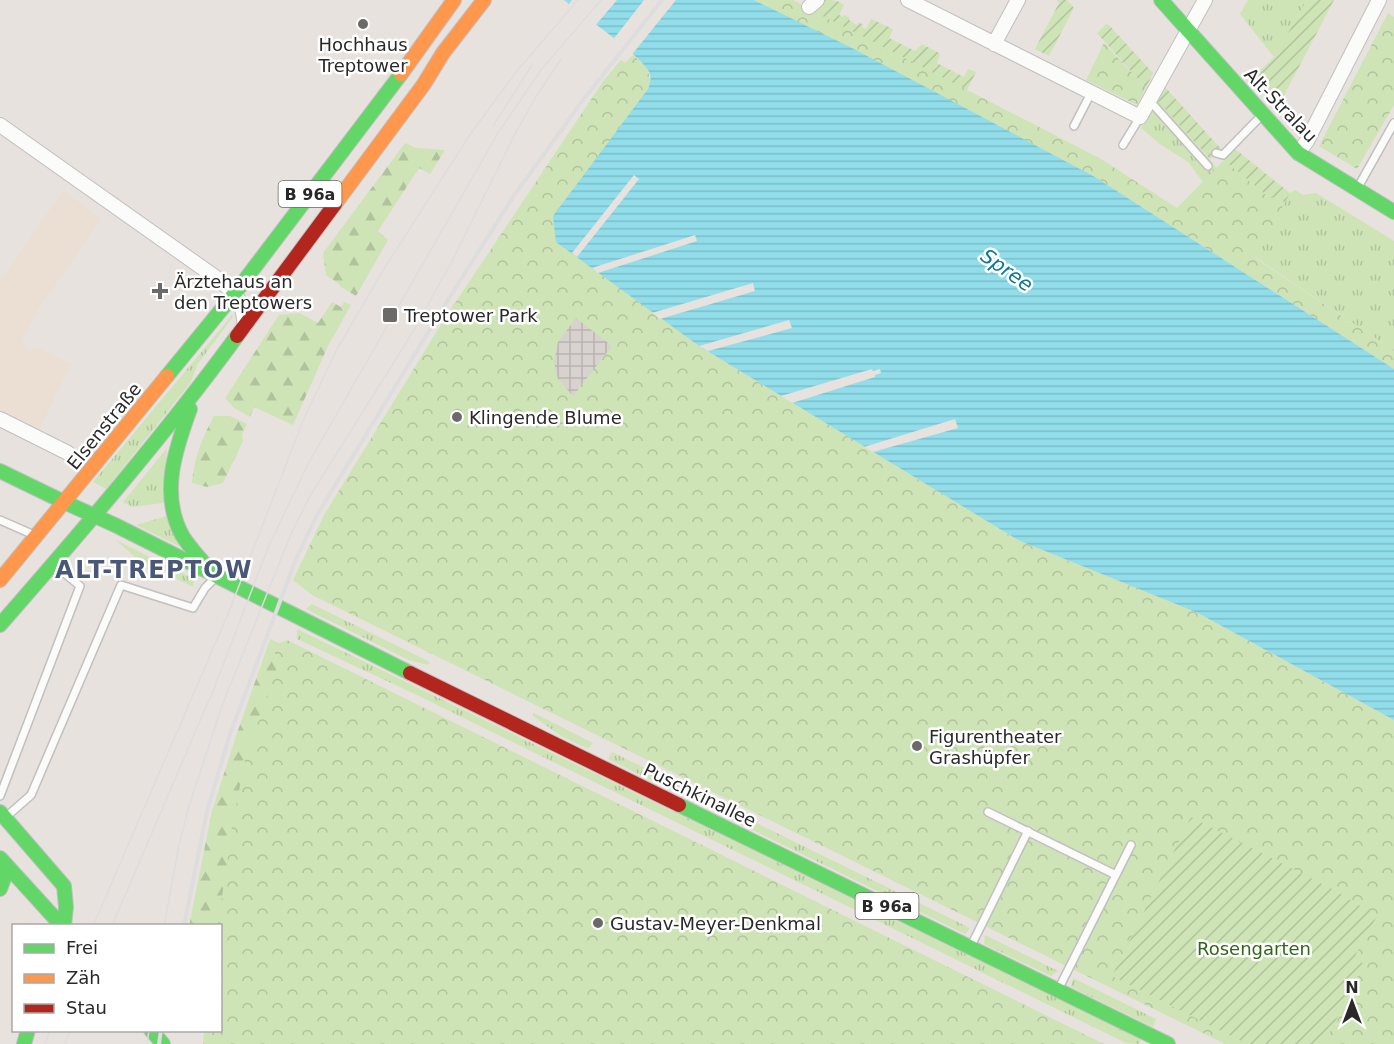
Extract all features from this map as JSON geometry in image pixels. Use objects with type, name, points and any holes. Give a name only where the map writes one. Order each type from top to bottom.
[{"type":"main road","name":"B 96a","points":[[235,293],[385,96],[454,0]]},
{"type":"main road","name":"B 96a","points":[[196,392],[424,84],[463,39],[484,0]]},
{"type":"main road","points":[[463,39],[500,0]]},
{"type":"main road","name":"Alt-Stralau","points":[[1161,0],[1298,153],[1394,212]]},
{"type":"main road","name":"Elsenstraße","points":[[0,580],[235,293]]},
{"type":"main road","points":[[0,625],[55,566],[196,392]]},
{"type":"main road","name":"Puschkinallee","points":[[196,392],[171,463],[170,490],[180,533],[216,577]]},
{"type":"main road","name":"Puschkinallee","points":[[0,471],[64,502],[92,519],[216,577],[1168,1044]]},
{"type":"main road","points":[[3,815],[64,886],[66,907],[63,924]]},
{"type":"main road","points":[[4,863],[61,924]]},
{"type":"main road","points":[[0,889],[4,863]]},
{"type":"main road","points":[[153,1032],[163,1044]]},
{"type":"street","points":[[908,0],[1140,117],[1205,0]]},
{"type":"street","points":[[994,44],[1018,0]]},
{"type":"street","points":[[1298,153],[1307,141],[1379,0]]},
{"type":"street","points":[[0,125],[235,293],[243,305],[245,326]]},
{"type":"street","points":[[0,419],[68,453]]},
{"type":"lane","points":[[1074,126],[1091,93]]},
{"type":"lane","points":[[1149,100],[1208,166]]},
{"type":"lane","points":[[1216,153],[1223,155],[1264,114]]},
{"type":"lane","points":[[1123,145],[1140,117]]},
{"type":"lane","points":[[1357,189],[1394,123]]},
{"type":"lane","points":[[3,521],[36,536]]},
{"type":"lane","points":[[0,796],[80,586],[55,566],[22,612]]},
{"type":"lane","points":[[3,815],[31,795],[121,585],[193,608],[205,588],[216,577]]},
{"type":"lane","points":[[988,812],[1116,875]]},
{"type":"lane","points":[[970,947],[1028,831]]},
{"type":"lane","points":[[1058,990],[1131,845]]},
{"type":"shaded area","points":[[63,191],[101,218],[37,311],[22,340],[28,352],[37,347],[70,364],[39,430],[0,411],[0,281]]},
{"type":"shaded area","points":[[576,318],[612,346],[573,396],[558,379],[554,362],[558,342]]},
{"type":"green space","points":[[754,0],[793,0],[1101,159],[1177,208],[1224,160],[1266,195],[1285,202],[1255,258],[1394,351],[1394,369],[1095,177]]},
{"type":"green space","points":[[824,0],[837,1],[844,5],[839,15],[850,18],[849,20],[857,25],[859,22],[866,29],[871,19],[893,30],[889,38],[915,51],[922,44],[939,53],[937,63],[964,77],[968,69],[976,72],[967,90],[813,11]]},
{"type":"green space","points":[[1057,0],[1067,0],[1074,8],[1049,56],[1035,49],[1059,3]]},
{"type":"green space","points":[[1248,0],[1307,0],[1274,57],[1240,14]]},
{"type":"green space","points":[[1307,0],[1334,0],[1281,101],[1255,75],[1274,57]]},
{"type":"green space","points":[[1388,13],[1394,17],[1394,105],[1357,169],[1319,146]]},
{"type":"green space","points":[[1107,23],[1153,73],[1146,88],[1097,33]]},
{"type":"green space","points":[[1104,43],[1146,88],[1137,105],[1086,80]]},
{"type":"green space","name":"Treptower Park","points":[[633,55],[647,68],[651,82],[572,253],[699,346],[1018,540],[1198,613],[1394,720],[1394,1044],[1225,1044],[312,595],[293,580],[324,515],[445,318],[604,80],[621,60],[625,63]]},
{"type":"green space","points":[[1165,87],[1221,149],[1210,159],[1158,101]]},
{"type":"green space","points":[[1157,99],[1217,168],[1203,182],[1188,162],[1160,144],[1141,128]]},
{"type":"green space","points":[[405,143],[416,148],[445,150],[430,174],[419,168],[378,231],[388,240],[356,296],[326,275],[323,253]]},
{"type":"green space","points":[[1235,149],[1290,193],[1285,202],[1266,195],[1224,160]]},
{"type":"green space","points":[[1295,190],[1303,195],[1316,193],[1394,241],[1394,351],[1255,257],[1290,193]]},
{"type":"green space","points":[[332,302],[341,307],[344,302],[351,305],[328,346],[293,425],[254,407],[250,417],[234,408],[225,398],[279,315],[299,313],[318,323]]},
{"type":"green space","points":[[233,314],[197,365],[191,382],[106,489],[93,482]]},
{"type":"green space","points":[[214,416],[230,416],[247,424],[242,434],[243,441],[223,483],[207,487],[192,483],[199,448]]},
{"type":"green space","points":[[167,448],[163,503],[132,507],[123,502]]},
{"type":"green space","points":[[167,516],[181,547],[136,525]]},
{"type":"green space","points":[[116,540],[194,579],[193,587],[138,560]]},
{"type":"green space","points":[[312,604],[430,662],[428,665],[409,660],[306,609]]},
{"type":"green space","points":[[297,629],[1141,1039],[1139,1044],[1126,1043],[421,697],[297,639]]},
{"type":"green space","points":[[270,639],[279,643],[287,640],[1104,1044],[203,1044],[204,1032],[222,1032],[222,924],[218,924],[232,827],[245,760],[278,664],[275,658],[275,648],[269,642]]},
{"type":"green space","points":[[269,642],[275,648],[275,658],[278,663],[220,924],[189,924],[212,811]]},
{"type":"green space","points":[[534,713],[593,743],[588,749],[561,736],[533,716]]},
{"type":"green space","points":[[612,752],[970,928],[965,934],[608,759]]},
{"type":"green space","name":"Rosengarten","points":[[1191,817],[1334,890],[1377,916],[1354,958],[1364,964],[1324,1044],[1247,1044],[1112,976]]},
{"type":"green space","points":[[985,935],[1058,971],[1051,976],[984,944]]},
{"type":"green space","points":[[1073,978],[1156,1019],[1153,1027],[1071,987]]},
{"type":"water","name":"Spree","points":[[564,0],[754,0],[852,48],[1095,177],[1394,369],[1394,720],[1198,613],[1018,540],[699,346],[556,242],[553,216],[648,89],[651,79],[649,72],[635,56]]},
{"type":"pier","points":[[572,0],[617,0],[594,27],[567,6]]},
{"type":"pier","points":[[644,0],[676,0],[630,57],[612,41]]},
{"type":"pier","points":[[634,175],[639,179],[577,257],[572,253]]},
{"type":"pier","points":[[695,235],[697,241],[598,273],[592,268]]},
{"type":"pier","points":[[753,283],[755,291],[660,319],[652,313]]},
{"type":"pier","points":[[789,320],[792,328],[708,351],[699,346]]},
{"type":"pier","points":[[872,369],[873,371],[880,369],[881,373],[875,377],[792,403],[781,396]]},
{"type":"pier","points":[[955,419],[958,428],[873,452],[864,447]]},
{"type":"tram line","points":[[94,924],[228,614],[303,421],[336,351],[382,272],[469,136],[516,72],[578,0]]},
{"type":"tram line","points":[[113,924],[215,686],[268,548],[308,464],[498,133],[541,70],[601,0]]},
{"type":"tram line","points":[[164,924],[179,845],[189,806],[222,706],[291,534],[310,496],[411,335],[452,261],[516,132],[561,59]]},
{"type":"tram line","points":[[493,126],[532,65]]},
{"type":"tram line","points":[[45,1044],[49,1032]]},
{"type":"tram line","points":[[65,1044],[69,1032]]},
{"type":"tram line","points":[[147,1044],[149,1032]]},
{"type":"railway","points":[[184,924],[207,811],[230,734],[296,559],[317,515],[513,197],[583,100],[662,0]]},
{"type":"railway","points":[[159,1044],[161,1032]]},
{"type":"traffic: fast","points":[[1161,0],[1298,153],[1394,212]]},
{"type":"traffic: fast","points":[[167,376],[235,293],[401,74]]},
{"type":"traffic: fast","points":[[0,625],[92,519],[237,336]]},
{"type":"traffic: fast","points":[[190,409],[175,456],[172,472],[172,504],[182,535],[208,568]]},
{"type":"traffic: fast","points":[[0,471],[64,502]]},
{"type":"traffic: fast","points":[[64,502],[115,525],[410,673]]},
{"type":"traffic: fast","points":[[679,805],[1168,1044]]},
{"type":"traffic: fast","points":[[0,812],[64,886],[66,907],[64,924]]},
{"type":"traffic: fast","points":[[0,858],[60,924]]},
{"type":"traffic: fast","points":[[0,889],[8,868]]},
{"type":"traffic: fast","points":[[24,1044],[27,1032]]},
{"type":"traffic: fast","points":[[153,1032],[163,1044]]},
{"type":"traffic: slow","points":[[401,74],[454,0]]},
{"type":"traffic: slow","points":[[335,204],[424,84],[443,53],[484,0]]},
{"type":"traffic: slow","points":[[0,580],[167,376]]},
{"type":"traffic: jam","points":[[237,336],[335,204]]},
{"type":"traffic: jam","points":[[410,673],[679,805]]},
{"type":"place","name":"Hochhaus Treptower","points":[[363,24]]},
{"type":"place","name":"Ärztehaus an den Treptowers","points":[[160,291]]},
{"type":"place","name":"Treptower Park","points":[[390,315]]},
{"type":"place","name":"Klingende Blume","points":[[457,417]]},
{"type":"place","name":"Figurentheater Grashüpfer","points":[[917,746]]},
{"type":"place","name":"Gustav-Meyer-Denkmal","points":[[598,923]]},
{"type":"district","name":"ALT-TREPTOW","points":[[154,570]]}]
